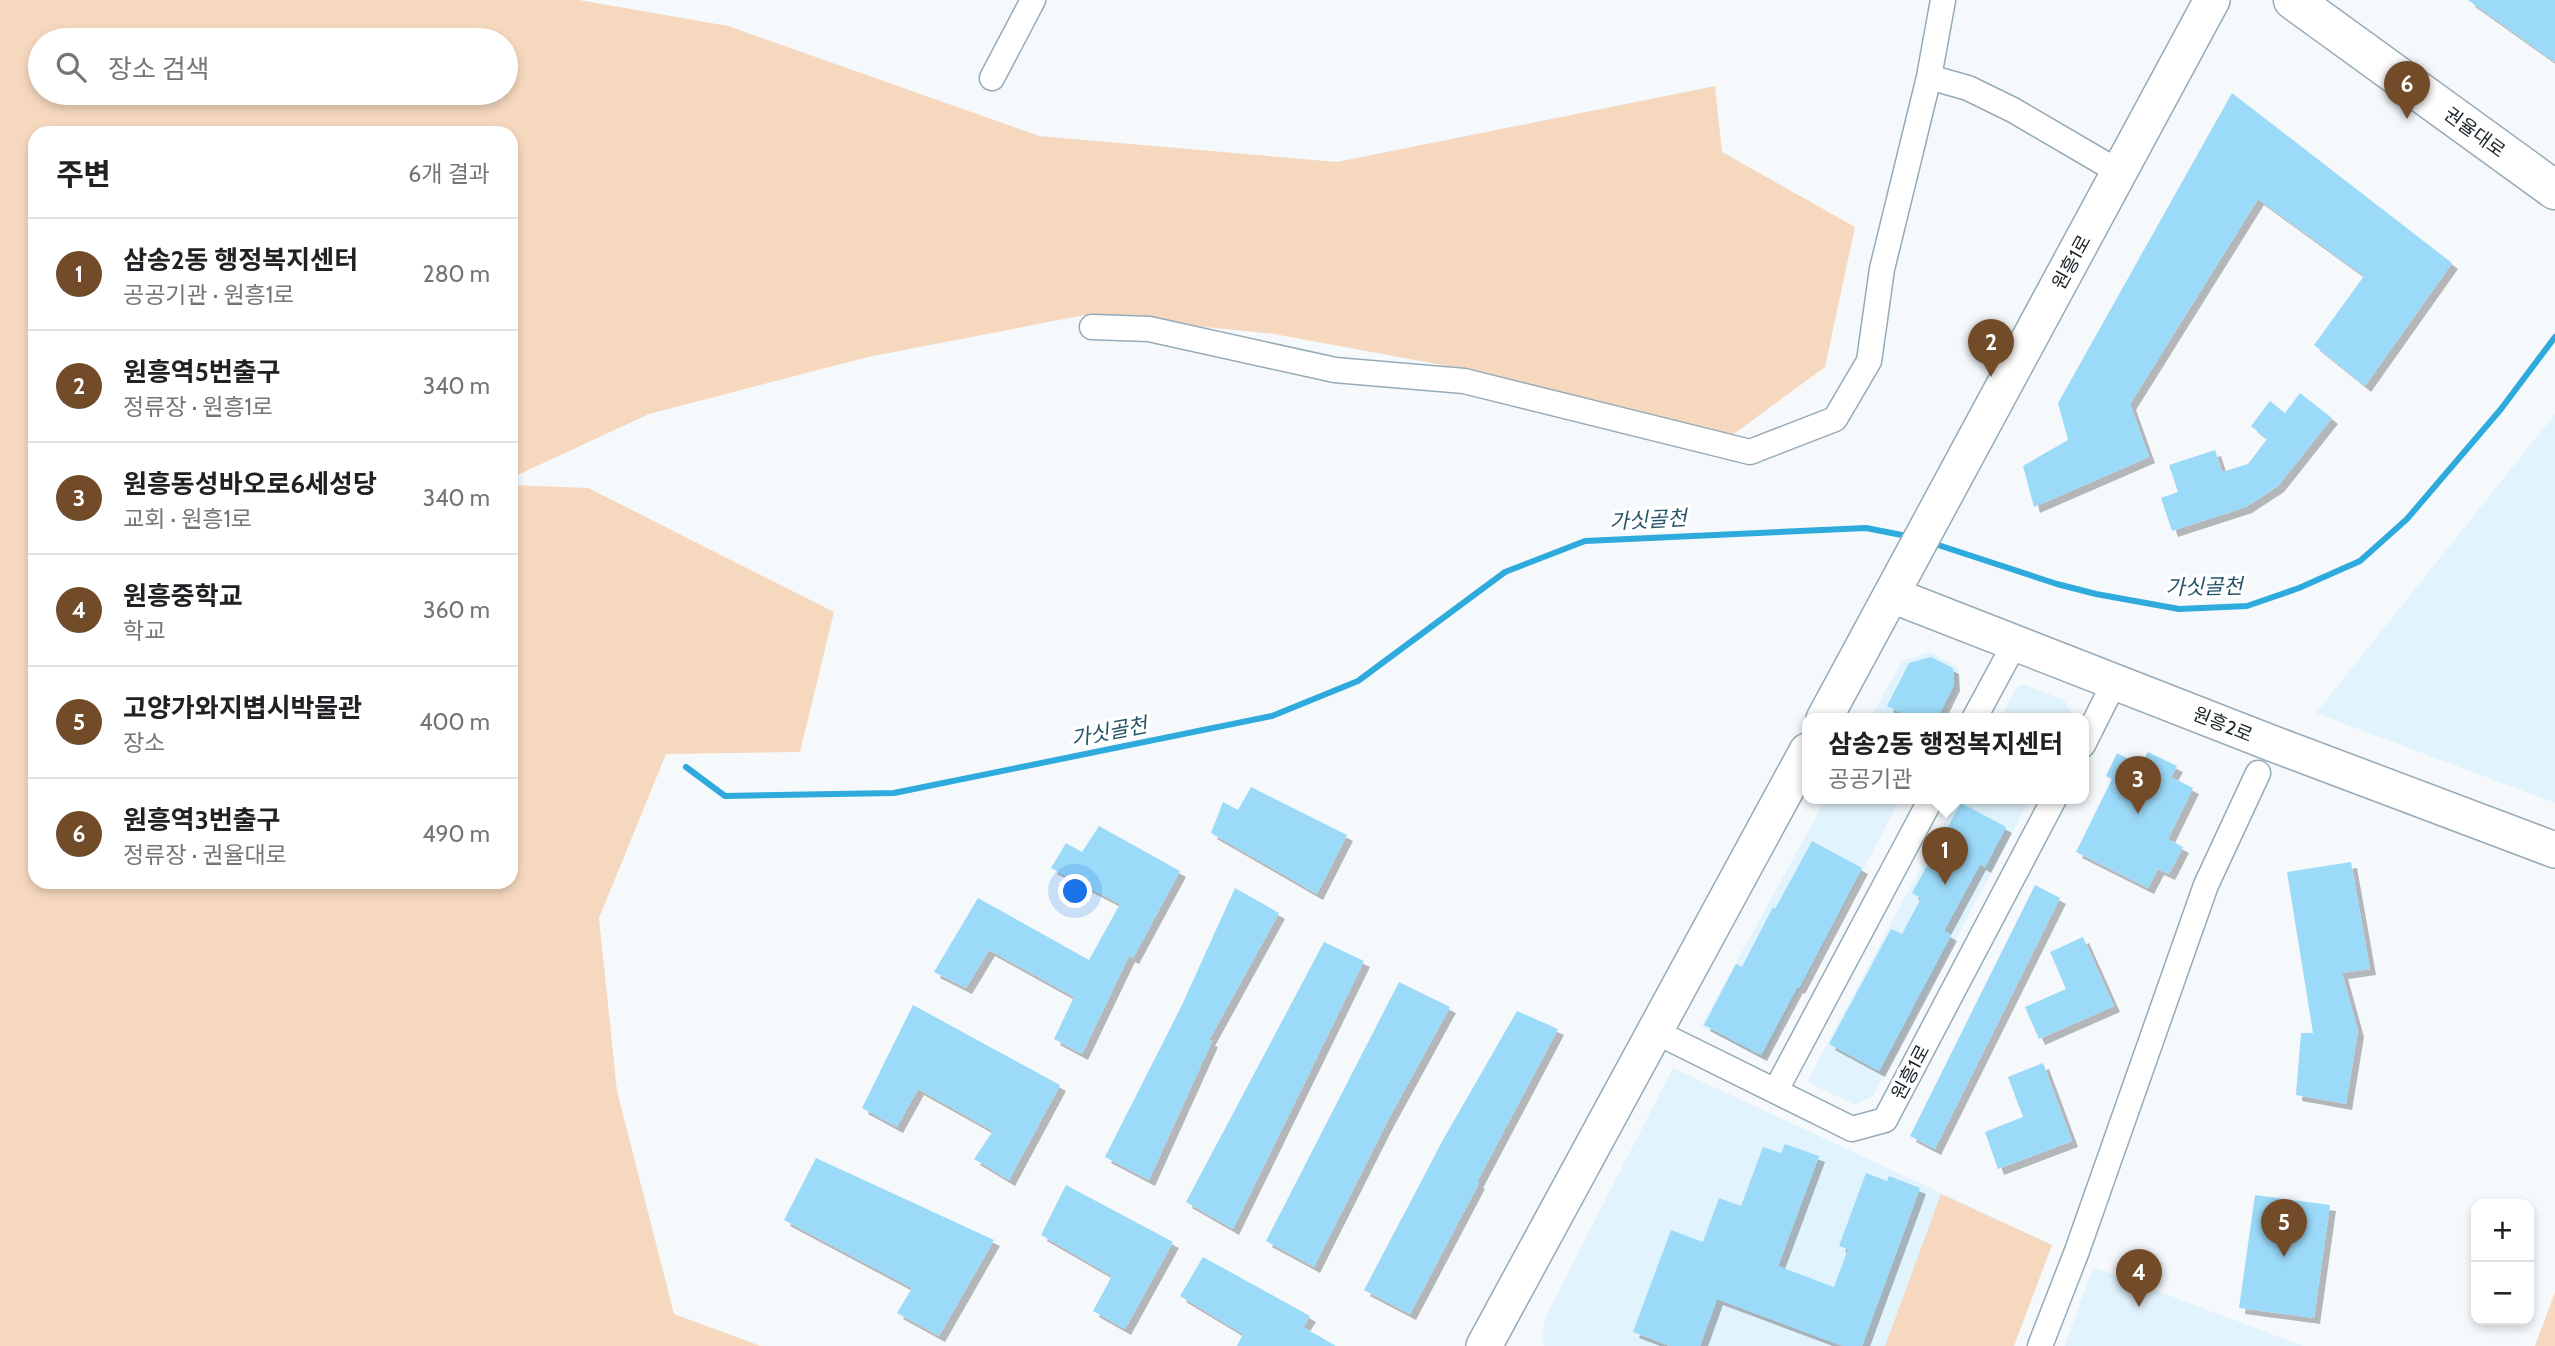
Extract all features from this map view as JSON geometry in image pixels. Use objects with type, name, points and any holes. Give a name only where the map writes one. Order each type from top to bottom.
[{"type":"main road","name":"권율대로","points":[[2293,0],[2555,190]]},
{"type":"street","points":[[992,78],[1032,0]]},
{"type":"street","points":[[1092,327],[1149,329],[1335,370],[1464,381],[1750,452],[1835,419],[1870,361],[1882,269],[1930,77],[1943,0]]},
{"type":"street","name":"원흥1로","points":[[1892,596],[1911,556],[2212,0]]},
{"type":"street","points":[[1930,77],[1968,88],[2013,110],[2119,173]]},
{"type":"street","points":[[1827,713],[1892,596]]},
{"type":"street","name":"원흥2로","points":[[1892,596],[2555,850]]},
{"type":"street","points":[[1976,713],[2015,643]]},
{"type":"street","points":[[2089,733],[2114,682]]},
{"type":"street","points":[[1485,1346],[1802,760]]},
{"type":"street","points":[[2040,1346],[2077,1251],[2206,885],[2258,772]]},
{"type":"street","points":[[1776,1090],[1928,804]]},
{"type":"street","name":"원흥1로","points":[[1654,1031],[1852,1129],[1885,1120],[2051,804]]},
{"type":"shaded area","points":[[0,0],[579,0],[728,26],[1039,136],[1337,162],[1715,86],[1722,152],[1855,227],[1825,367],[1731,436],[1464,369],[1274,334],[1085,315],[868,357],[649,414],[518,475],[518,126],[28,126],[28,889],[518,889],[518,485],[588,488],[834,612],[800,752],[666,754],[599,918],[617,1091],[674,1314],[761,1346],[0,1346]]},
{"type":"shaded area","points":[[2555,414],[2555,803],[2316,713]]},
{"type":"shaded area","points":[[1930,652],[1958,667],[1958,689],[1945,713],[1873,713],[1902,661]]},
{"type":"shaded area","points":[[2023,684],[2064,700],[2072,713],[2003,713],[2016,688]]},
{"type":"shaded area","points":[[1823,804],[1897,804],[1764,1060],[1701,1026]]},
{"type":"shaded area","points":[[1954,804],[2027,804],[1873,1096],[1855,1105],[1807,1082]]},
{"type":"shaded area","points":[[1673,1068],[2052,1245],[2014,1346],[1544,1346],[1544,1322],[1550,1308]]},
{"type":"shaded area","points":[[1941,1194],[2052,1245],[2014,1346],[1885,1346]]},
{"type":"shaded area","points":[[2093,1267],[2303,1346],[2065,1346]]},
{"type":"shaded area","points":[[2555,1292],[2555,1346],[2535,1346]]},
{"type":"building","points":[[2468,0],[2555,0],[2555,62]]},
{"type":"building","points":[[2232,93],[2452,263],[2365,386],[2314,345],[2364,276],[2258,199],[2130,404],[2149,457],[2034,507],[2023,466],[2068,440],[2058,403]]},
{"type":"building","points":[[2300,393],[2332,418],[2278,486],[2246,507],[2172,531],[2161,498],[2178,492],[2169,465],[2215,450],[2222,472],[2248,464],[2267,439],[2251,426],[2270,401],[2285,413]]},
{"type":"building","points":[[1931,657],[1953,668],[1954,685],[1940,713],[1901,713],[1887,706],[1909,663]]},
{"type":"building","points":[[2148,752],[2177,766],[2171,777],[2193,788],[2168,839],[2183,847],[2169,874],[2158,869],[2148,888],[2076,852],[2112,779],[2106,776],[2117,753],[2141,765]]},
{"type":"building","points":[[1251,787],[1347,835],[1317,894],[1211,833],[1223,802],[1238,810]]},
{"type":"building","points":[[1960,804],[2006,827],[1985,867],[1980,864],[1944,931],[1951,935],[1879,1071],[1829,1044],[1891,929],[1902,934],[1921,898],[1912,893]]},
{"type":"building","points":[[1099,826],[1180,871],[1133,958],[1129,956],[1082,1054],[1054,1039],[1074,997],[989,950],[966,988],[934,972],[978,898],[1089,960],[1120,904],[1051,868],[1066,843],[1082,852]]},
{"type":"building","points":[[1812,841],[1862,868],[1761,1055],[1704,1025],[1736,964],[1742,967]]},
{"type":"building","points":[[2351,862],[2370,969],[2342,973],[2358,1031],[2346,1104],[2296,1095],[2301,1033],[2313,1033],[2287,872]]},
{"type":"building","points":[[2035,885],[2060,898],[1935,1149],[1910,1136]]},
{"type":"building","points":[[1235,888],[1279,913],[1209,1040],[1212,1041],[1149,1180],[1105,1157],[1182,1005]]},
{"type":"building","points":[[2083,937],[2114,1006],[2039,1039],[2025,1007],[2066,989],[2050,952]]},
{"type":"building","points":[[1324,942],[1364,961],[1233,1229],[1186,1202]]},
{"type":"building","points":[[1399,982],[1450,1007],[1387,1122],[1314,1267],[1266,1241]]},
{"type":"building","points":[[913,1005],[1060,1085],[1009,1180],[974,1159],[993,1131],[918,1089],[897,1127],[862,1108]]},
{"type":"building","points":[[1517,1011],[1558,1029],[1410,1314],[1364,1290],[1444,1138]]},
{"type":"building","points":[[2043,1063],[2072,1141],[1998,1169],[1985,1132],[2023,1117],[2008,1077]]},
{"type":"building","points":[[1785,1144],[1819,1156],[1778,1266],[1834,1287],[1848,1249],[1839,1246],[1866,1173],[1887,1181],[1889,1176],[1920,1188],[1862,1346],[1843,1346],[1717,1299],[1700,1346],[1670,1346],[1633,1332],[1671,1230],[1703,1242],[1719,1198],[1741,1206],[1763,1147],[1781,1153]]},
{"type":"building","points":[[816,1158],[994,1240],[939,1336],[897,1313],[912,1288],[784,1220]]},
{"type":"building","points":[[1066,1185],[1173,1242],[1125,1329],[1093,1311],[1112,1276],[1041,1235]]},
{"type":"building","points":[[2255,1195],[2330,1205],[2314,1318],[2239,1308]]},
{"type":"building","points":[[1203,1257],[1310,1316],[1303,1327],[1336,1346],[1237,1346],[1243,1334],[1180,1296]]},
{"type":"waterway","name":"가싯골천","points":[[1932,543],[2096,594],[2179,609],[2247,606],[2299,588],[2360,561],[2407,519],[2501,409],[2555,337]]},
{"type":"waterway","name":"가싯골천","points":[[686,767],[725,796],[894,793],[1272,716],[1358,681],[1505,572],[1585,541],[1866,528],[1912,537]]},
{"type":"place","name":"원흥역3번출구","points":[[2407,119]]},
{"type":"place","name":"원흥역5번출구","points":[[1991,377]]},
{"type":"place","name":"원흥동성바오로6세성당","points":[[2138,814]]},
{"type":"place","name":"삼송2동 행정복지센터","points":[[1945,885]]},
{"type":"place","name":"고양가와지볍시박물관","points":[[2284,1257]]},
{"type":"place","name":"원흥중학교","points":[[2139,1307]]}]
